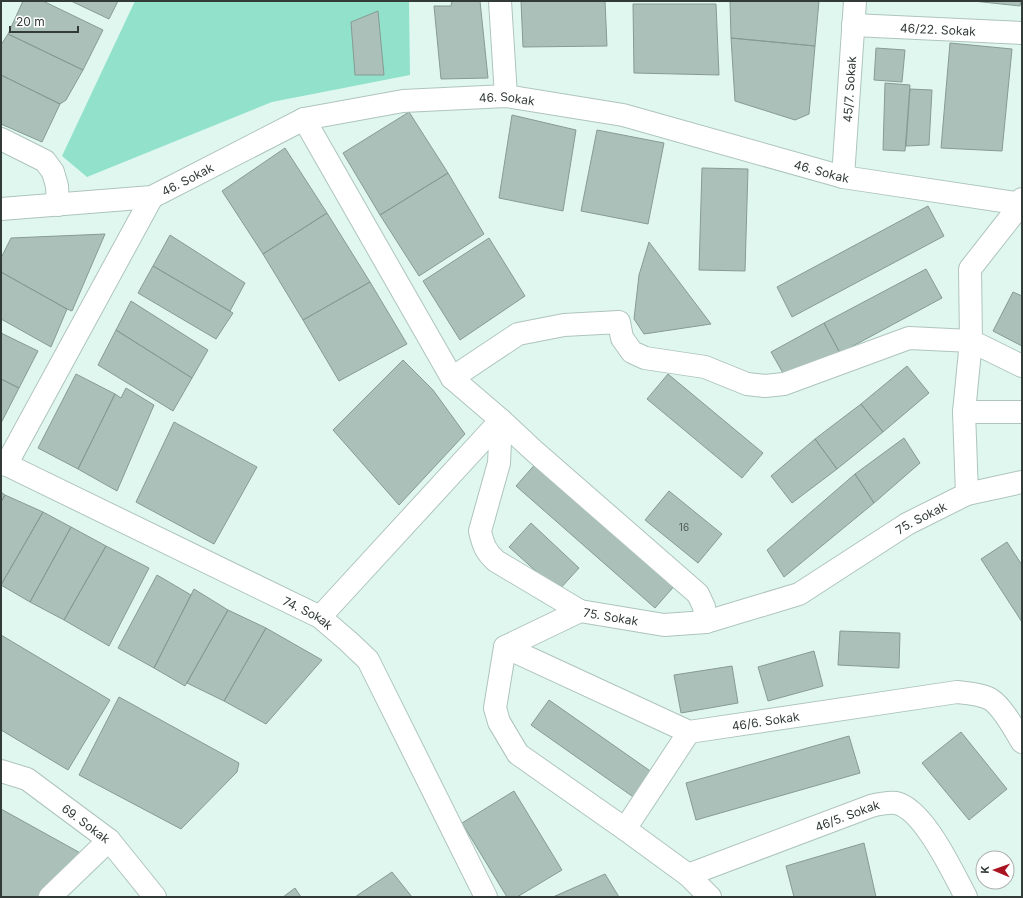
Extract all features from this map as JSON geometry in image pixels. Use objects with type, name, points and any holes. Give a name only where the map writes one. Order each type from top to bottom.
[{"type":"street","points":[[500,1],[506,96]]},
{"type":"street","name":"45/7. Sokak","points":[[843,177],[855,1]]},
{"type":"street","name":"46/22. Sokak","points":[[853,25],[1022,34]]},
{"type":"street","name":"46. Sokak","points":[[1,209],[152,197],[304,119],[403,101],[506,96],[623,115],[843,177],[1022,202]]},
{"type":"street","points":[[304,119],[452,378],[698,594],[704,607],[706,622]]},
{"type":"street","points":[[1,139],[45,161],[53,172],[57,186],[58,205]]},
{"type":"street","points":[[3,463],[152,197]]},
{"type":"street","points":[[967,494],[964,412],[971,341],[970,269],[1022,202]]},
{"type":"street","points":[[452,378],[518,334],[564,325],[619,322],[622,338],[632,352],[645,358],[705,367],[747,384],[765,386],[784,384],[909,338],[971,341],[1022,366]]},
{"type":"street","points":[[964,412],[1022,412]]},
{"type":"street","points":[[501,420],[499,463],[480,531],[484,545],[490,556],[496,561],[580,611]]},
{"type":"street","points":[[320,617],[501,420]]},
{"type":"street","name":"74. Sokak","points":[[3,463],[320,617],[348,640],[368,660],[486,897]]},
{"type":"street","name":"75. Sokak","points":[[505,648],[580,611],[664,625],[706,622],[799,594],[907,524],[967,494],[1020,486]]},
{"type":"street","points":[[626,829],[689,732],[505,648],[495,708],[499,722],[518,754],[626,829],[688,875],[710,897]]},
{"type":"street","name":"46/6. Sokak","points":[[689,732],[957,692],[968,693],[990,700],[1000,709],[1013,726],[1022,742]]},
{"type":"street","name":"69. Sokak","points":[[1,771],[27,779],[109,840],[155,897]]},
{"type":"street","name":"46/5. Sokak","points":[[688,875],[871,806],[896,803],[911,810],[928,829],[966,897]]},
{"type":"street","points":[[50,897],[109,840]]},
{"type":"green space","points":[[135,1],[409,1],[410,75],[272,102],[87,177],[62,156]]},
{"type":"building","points":[[23,1],[43,1],[103,30],[83,70],[8,34]]},
{"type":"building","points":[[71,1],[118,1],[109,19]]},
{"type":"building","points":[[452,1],[480,1],[488,78],[441,79],[434,6],[451,6]]},
{"type":"building","points":[[521,1],[605,1],[607,46],[523,47]]},
{"type":"building","points":[[730,1],[819,1],[815,46],[731,38]]},
{"type":"building","points":[[973,1],[1021,1],[1020,6]]},
{"type":"building","points":[[633,4],[716,4],[719,75],[634,73]]},
{"type":"building","points":[[378,11],[384,75],[355,75],[351,22]]},
{"type":"building","points":[[8,34],[83,70],[66,100],[60,104],[1,75],[1,45]]},
{"type":"building","points":[[731,38],[815,46],[809,114],[795,120],[735,101]]},
{"type":"building","points":[[950,43],[1012,49],[1002,151],[941,148]]},
{"type":"building","points":[[876,48],[905,50],[902,82],[874,80]]},
{"type":"building","points":[[1,75],[60,104],[42,142],[1,124]]},
{"type":"building","points":[[885,83],[910,85],[905,151],[883,150]]},
{"type":"building","points":[[910,89],[932,90],[929,145],[906,146]]},
{"type":"building","points":[[409,112],[448,173],[380,215],[343,153]]},
{"type":"building","points":[[512,115],[576,130],[563,211],[499,198]]},
{"type":"building","points":[[597,130],[664,143],[648,224],[581,211]]},
{"type":"building","points":[[285,148],[327,213],[263,254],[222,191]]},
{"type":"building","points":[[702,168],[748,169],[745,271],[699,270]]},
{"type":"building","points":[[448,173],[484,234],[419,276],[380,215]]},
{"type":"building","points":[[928,206],[944,236],[792,317],[777,287]]},
{"type":"building","points":[[327,213],[370,282],[303,320],[263,254]]},
{"type":"building","points":[[105,234],[72,311],[1,272],[1,258],[11,238]]},
{"type":"building","points":[[170,235],[245,283],[230,311],[153,266]]},
{"type":"building","points":[[489,238],[525,296],[460,340],[423,281]]},
{"type":"building","points":[[649,242],[711,324],[644,334],[634,319],[639,275]]},
{"type":"building","points":[[153,266],[233,313],[216,339],[138,293]]},
{"type":"building","points":[[926,269],[942,298],[840,353],[824,323]]},
{"type":"building","points":[[1,272],[67,309],[51,347],[1,319]]},
{"type":"building","points":[[370,282],[407,344],[339,381],[303,320]]},
{"type":"building","points":[[1013,292],[1022,296],[1022,346],[993,331]]},
{"type":"building","points":[[131,301],[208,350],[192,378],[116,330]]},
{"type":"building","points":[[824,323],[840,353],[788,382],[771,352]]},
{"type":"building","points":[[116,330],[192,378],[173,411],[98,365]]},
{"type":"building","points":[[1,333],[38,351],[19,388],[1,379]]},
{"type":"building","points":[[403,360],[433,390],[465,434],[399,505],[333,430]]},
{"type":"building","points":[[907,366],[929,393],[883,432],[861,404]]},
{"type":"building","points":[[76,374],[115,394],[78,469],[38,448]]},
{"type":"building","points":[[668,374],[763,453],[742,478],[647,399]]},
{"type":"building","points":[[1,379],[19,388],[1,423]]},
{"type":"building","points":[[126,388],[154,405],[117,491],[78,469],[115,394],[121,398]]},
{"type":"building","points":[[861,404],[883,432],[837,469],[815,439]]},
{"type":"building","points":[[174,422],[257,467],[214,544],[136,502]]},
{"type":"building","points":[[904,438],[920,463],[874,503],[855,474]]},
{"type":"building","points":[[815,439],[837,469],[792,503],[771,476]]},
{"type":"building","points":[[538,461],[677,583],[655,608],[516,486]]},
{"type":"building","points":[[855,474],[874,503],[784,577],[767,550]]},
{"type":"building","points":[[669,491],[722,534],[698,563],[645,520]]},
{"type":"building","points":[[1,492],[5,495],[1,502]]},
{"type":"building","points":[[5,495],[43,512],[1,585],[1,502]]},
{"type":"building","points":[[43,512],[71,527],[30,602],[1,585]]},
{"type":"building","points":[[531,523],[579,568],[558,591],[509,547]]},
{"type":"building","points":[[71,527],[106,546],[64,620],[30,602]]},
{"type":"building","points":[[1007,542],[1022,565],[1022,622],[981,559]]},
{"type":"building","points":[[106,546],[149,568],[109,646],[64,620]]},
{"type":"building","points":[[157,575],[191,595],[154,668],[118,648]]},
{"type":"building","points":[[194,589],[228,610],[185,686],[154,668]]},
{"type":"building","points":[[228,610],[266,628],[224,701],[187,683]]},
{"type":"building","points":[[266,628],[322,660],[266,724],[224,701]]},
{"type":"building","points":[[840,631],[900,633],[899,668],[838,665]]},
{"type":"building","points":[[1,635],[110,700],[68,770],[1,730]]},
{"type":"building","points":[[814,651],[823,686],[768,701],[758,667]]},
{"type":"building","points":[[732,666],[738,703],[681,713],[674,675]]},
{"type":"building","points":[[119,697],[239,763],[237,772],[181,829],[79,775]]},
{"type":"building","points":[[549,700],[656,775],[639,801],[531,725]]},
{"type":"building","points":[[961,732],[1007,789],[969,820],[922,763]]},
{"type":"building","points":[[849,736],[860,773],[696,820],[686,783]]},
{"type":"building","points":[[514,791],[562,870],[517,897],[507,897],[462,823]]},
{"type":"building","points":[[1,809],[84,855],[44,897],[1,897]]},
{"type":"building","points":[[864,843],[876,897],[794,897],[786,866]]},
{"type":"building","points":[[392,872],[412,897],[355,897]]},
{"type":"building","points":[[605,874],[619,897],[553,897]]},
{"type":"building","points":[[295,888],[301,897],[283,897]]}]
